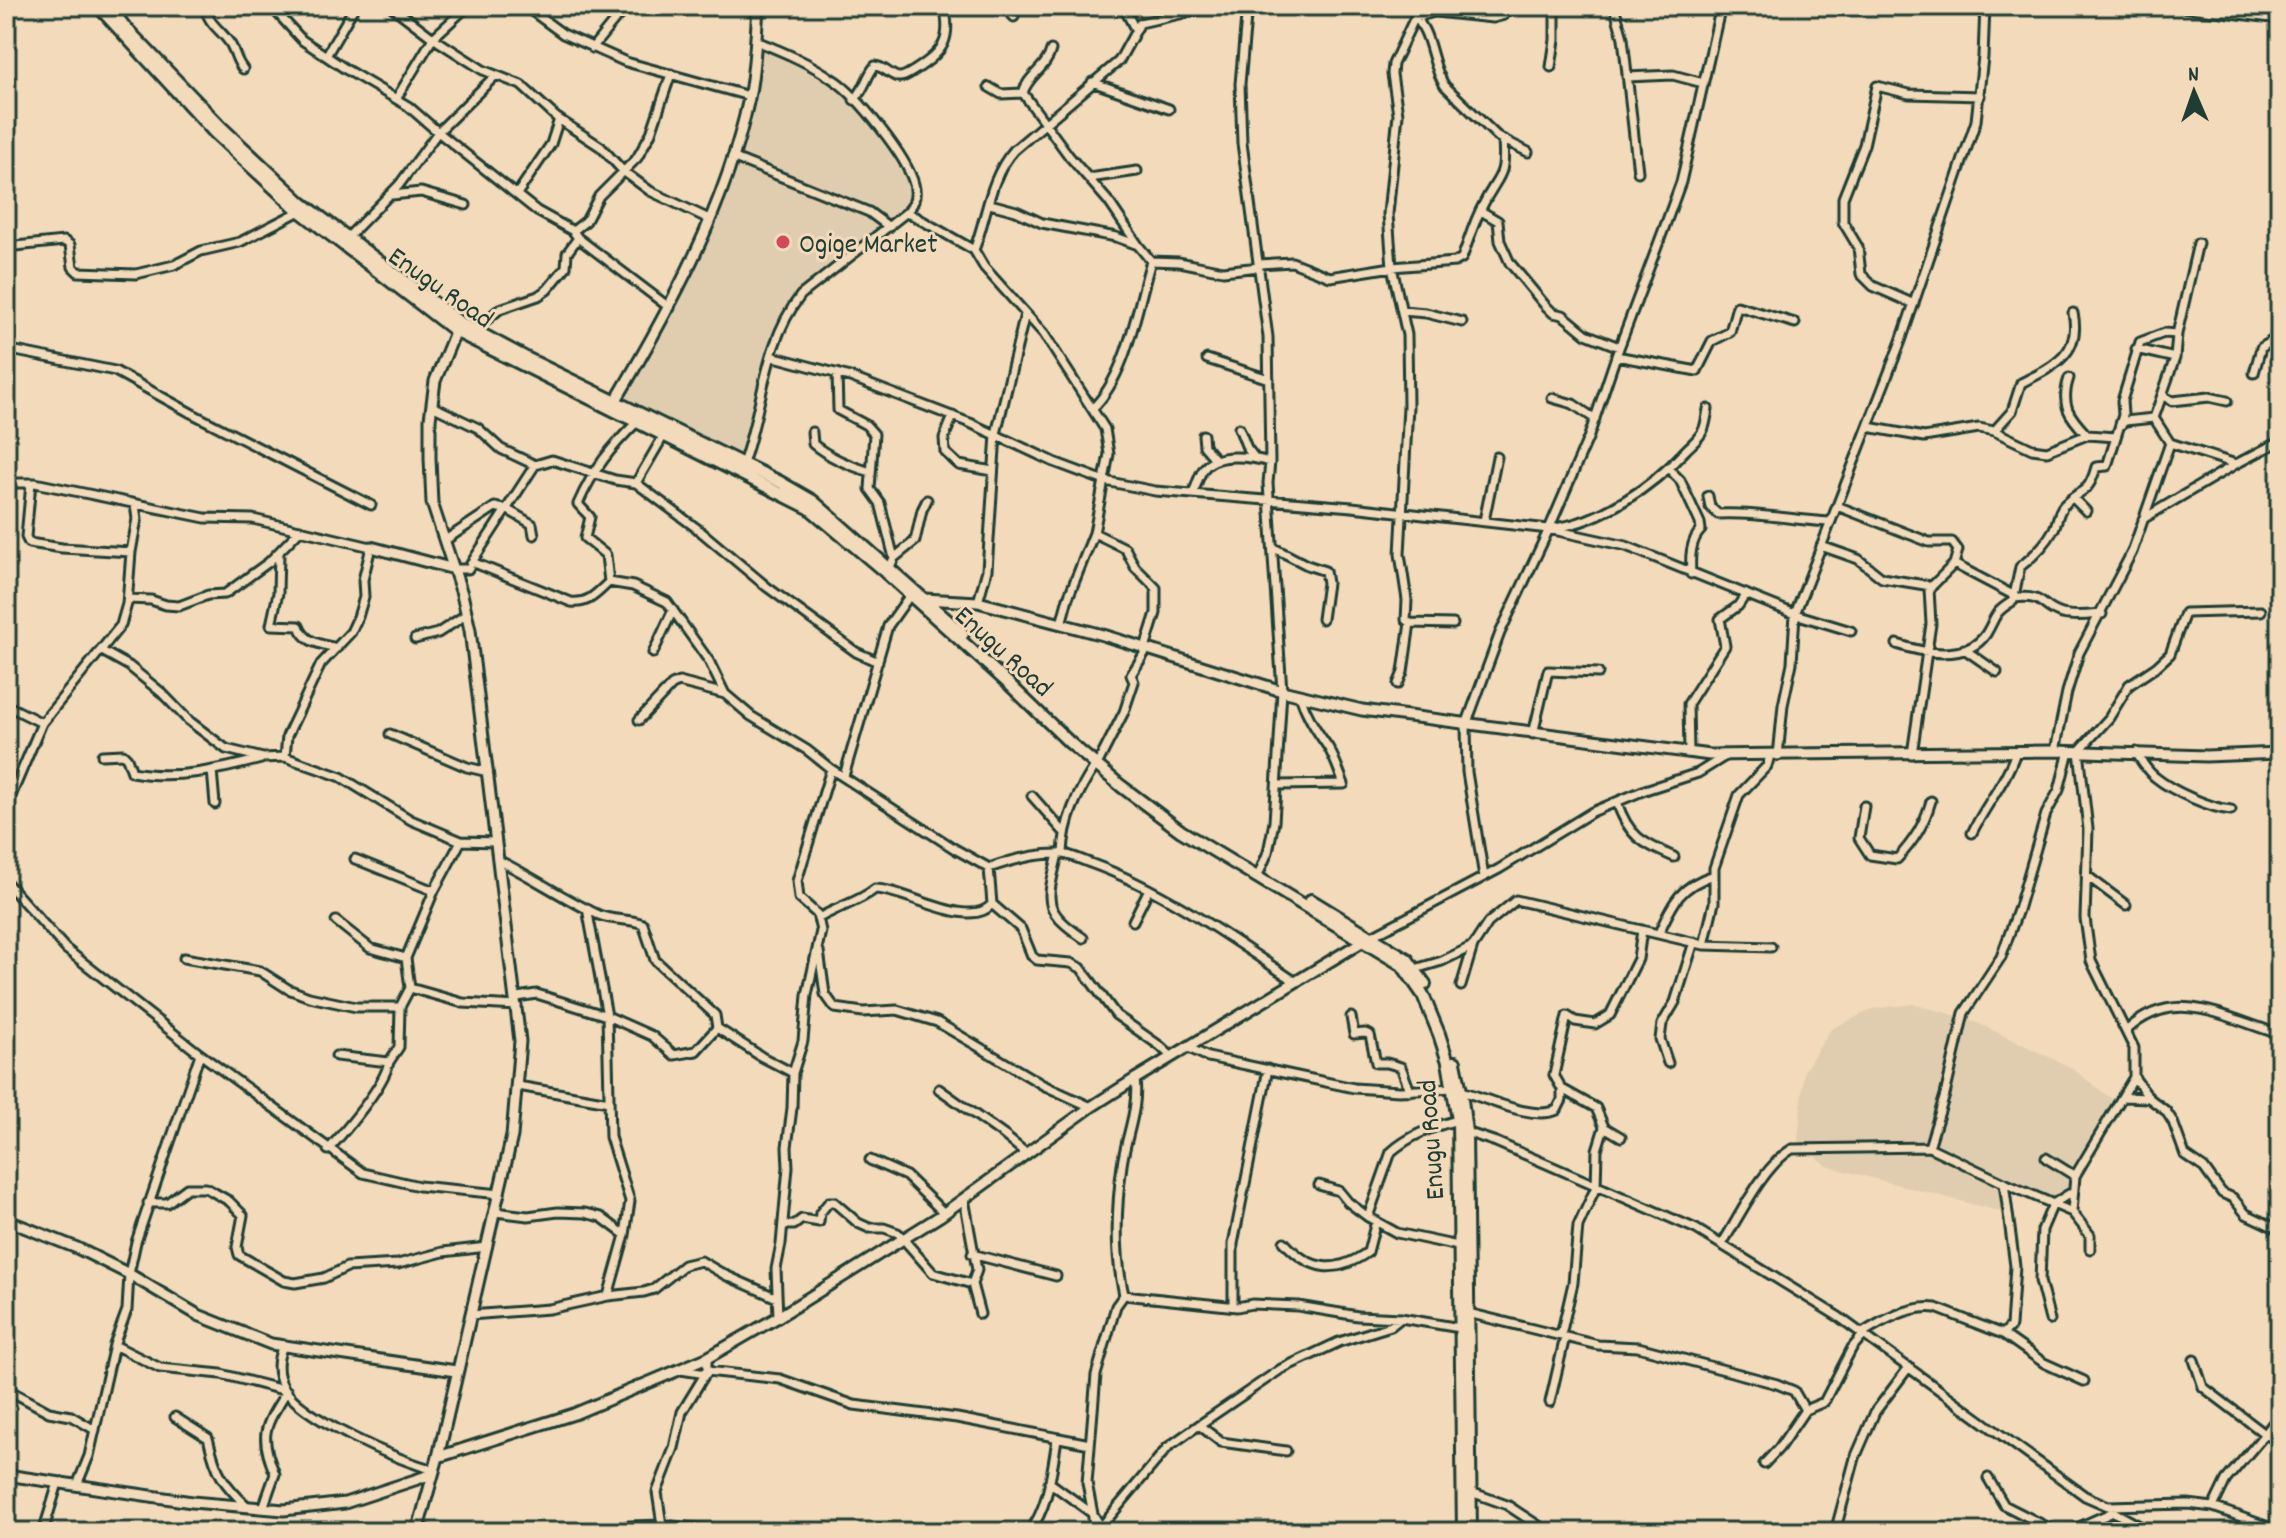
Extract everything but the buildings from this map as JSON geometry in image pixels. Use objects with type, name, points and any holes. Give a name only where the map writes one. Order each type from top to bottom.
[{"type":"main road","name":"Enugu Road","points":[[98,6],[215,133],[300,211],[457,326],[637,422],[741,468],[809,508],[917,599],[1097,763],[1181,831],[1369,938],[1402,965],[1414,979],[1439,1034],[1457,1089],[1463,1532]]},
{"type":"main road","points":[[113,8],[160,65],[302,203],[457,326],[474,330],[741,468],[813,501],[892,563],[917,599]]},
{"type":"main road","points":[[1097,763],[1186,827],[1407,959],[1429,993],[1441,1021],[1466,1132],[1471,1532]]},
{"type":"street","points":[[205,6],[209,22],[230,43],[236,61],[243,69]]},
{"type":"street","points":[[271,6],[302,40],[408,106],[537,211],[576,234],[670,308]]},
{"type":"street","points":[[326,56],[355,6]]},
{"type":"street","points":[[391,6],[433,38],[495,76],[521,85],[559,119],[601,147],[623,171],[650,191],[709,219]]},
{"type":"street","points":[[396,99],[433,38],[468,6]]},
{"type":"street","points":[[525,6],[563,34],[626,62],[749,96]]},
{"type":"street","points":[[592,48],[618,16],[637,6]]},
{"type":"street","points":[[615,402],[670,308],[732,157],[749,96],[758,6]]},
{"type":"street","points":[[854,100],[862,92],[869,72],[875,66],[883,67],[896,77],[903,77],[934,56],[945,43],[948,33],[944,6]]},
{"type":"street","points":[[1004,6],[1014,17]]},
{"type":"street","points":[[1123,6],[1135,29]]},
{"type":"street","points":[[974,250],[990,204],[990,193],[1004,161],[1119,61],[1140,23],[1216,6]]},
{"type":"street","points":[[1247,6],[1240,84],[1242,143],[1268,337],[1268,483],[1282,691],[1271,837],[1260,871]]},
{"type":"street","points":[[1413,9],[1493,18],[1504,15],[1507,6]]},
{"type":"street","points":[[1551,67],[1555,6]]},
{"type":"street","points":[[1614,6],[1621,22],[1638,172]]},
{"type":"street","points":[[1484,877],[1467,772],[1466,725],[1500,633],[1549,529],[1595,419],[1681,182],[1721,6]]},
{"type":"street","points":[[1704,945],[1714,903],[1714,868],[1739,795],[1774,756],[1792,663],[1795,614],[1914,304],[1976,121],[1985,6]]},
{"type":"street","points":[[2173,6],[2280,19]]},
{"type":"street","points":[[1413,9],[1424,30],[1437,75],[1445,86],[1503,141],[1528,152]]},
{"type":"street","points":[[1413,9],[1394,60],[1392,74],[1398,114],[1388,214],[1392,267],[1407,335],[1408,406],[1400,554],[1407,600],[1406,620],[1410,623],[1453,624]]},
{"type":"street","points":[[741,468],[771,356],[789,311],[801,295],[907,212],[912,207],[915,193],[909,172],[877,125],[838,82],[812,66],[756,41]]},
{"type":"street","points":[[1051,50],[1049,59],[1024,86],[1023,93],[1151,261],[1179,262],[1223,271],[1292,262],[1330,277],[1392,267],[1455,262],[1462,258],[1481,211],[1501,176],[1505,162],[1503,141]]},
{"type":"street","points":[[474,330],[500,309],[547,290],[566,267],[567,253],[599,196],[637,158],[651,133],[671,74]]},
{"type":"street","points":[[1627,77],[1673,75],[1703,83]]},
{"type":"street","points":[[348,237],[390,195],[438,132],[495,76]]},
{"type":"street","points":[[1092,82],[1169,109]]},
{"type":"street","points":[[1914,304],[1873,286],[1861,274],[1858,247],[1843,222],[1843,198],[1864,145],[1877,86],[1909,94],[1980,96]]},
{"type":"street","points":[[989,87],[1001,94],[1023,93]]},
{"type":"street","points":[[517,194],[551,144],[559,119]]},
{"type":"street","points":[[732,157],[869,212],[889,227]]},
{"type":"street","points":[[1089,178],[1137,171]]},
{"type":"street","points":[[390,195],[421,192],[466,205]]},
{"type":"street","points":[[990,204],[1042,223],[1116,237],[1138,245]]},
{"type":"street","points":[[6,247],[64,241],[70,245],[73,267],[78,272],[136,274],[174,265],[201,251],[240,242],[300,211]]},
{"type":"street","points":[[1481,211],[1498,221],[1500,241],[1510,263],[1553,313],[1563,315],[1586,334],[1619,347]]},
{"type":"street","points":[[907,212],[974,250],[984,267],[1044,334],[1092,409],[1109,442],[1094,533],[1061,624]]},
{"type":"street","points":[[2154,418],[2175,358],[2177,334],[2198,243]]},
{"type":"street","points":[[1092,409],[1110,388],[1120,367],[1151,261]]},
{"type":"street","points":[[1616,356],[1697,371],[1712,341],[1730,332],[1737,306],[1795,323]]},
{"type":"street","points":[[1402,311],[1462,322]]},
{"type":"street","points":[[1994,431],[2012,411],[2021,383],[2045,371],[2071,348],[2077,330],[2073,313]]},
{"type":"street","points":[[978,602],[987,570],[996,434],[1025,314]]},
{"type":"street","points":[[433,1532],[418,1530],[500,1194],[512,1136],[520,1041],[467,614],[432,503],[430,458],[435,381],[457,326]]},
{"type":"street","points":[[1897,644],[1926,653],[1964,649],[1982,638],[1994,614],[2015,597],[2020,567],[2037,555],[2054,529],[2060,511],[2073,498],[2089,489],[2096,467],[2107,466],[2123,415],[2122,401],[2136,349],[2142,341],[2164,333],[2177,334]]},
{"type":"street","points":[[2254,373],[2261,348],[2280,335]]},
{"type":"street","points":[[6,349],[115,371],[371,505]]},
{"type":"street","points":[[2136,349],[2175,358]]},
{"type":"street","points":[[771,356],[837,373],[953,416],[1054,462],[1105,481],[1155,491],[1401,512],[1549,529],[1626,546],[1795,614],[1851,631]]},
{"type":"street","points":[[1207,359],[1269,379]]},
{"type":"street","points":[[837,373],[838,410],[866,425],[874,434],[870,489],[880,503],[892,563]]},
{"type":"street","points":[[2069,378],[2064,392],[2069,414],[2087,435]]},
{"type":"street","points":[[2162,395],[2172,401],[2209,397],[2227,401]]},
{"type":"street","points":[[1552,398],[1573,404],[1595,419]]},
{"type":"street","points":[[2122,401],[2134,421]]},
{"type":"street","points":[[432,406],[478,428],[501,449],[535,465],[552,460],[636,483],[789,604],[856,652],[878,662]]},
{"type":"street","points":[[1549,529],[1568,526],[1645,490],[1695,443],[1704,429],[1708,409]]},
{"type":"street","points":[[953,416],[944,438],[945,452],[959,465],[993,471]]},
{"type":"street","points":[[2117,434],[2125,421],[2154,418]]},
{"type":"street","points":[[2154,418],[2170,443],[2236,464]]},
{"type":"street","points":[[609,582],[606,555],[585,538],[590,517],[578,504],[592,473],[624,432],[637,422]]},
{"type":"street","points":[[1868,427],[1924,437],[1979,428],[1994,431],[2032,449],[2047,451],[2087,435],[2117,434]]},
{"type":"street","points":[[1239,428],[1254,457]]},
{"type":"street","points":[[812,432],[813,444],[820,450],[847,465],[871,472]]},
{"type":"street","points":[[636,483],[664,435]]},
{"type":"street","points":[[1203,435],[1204,446],[1216,460]]},
{"type":"street","points":[[2143,519],[2280,441]]},
{"type":"street","points":[[2055,751],[2073,669],[2132,552],[2170,443]]},
{"type":"street","points":[[1242,457],[1247,448]]},
{"type":"street","points":[[1193,494],[1204,467],[1216,460],[1254,457],[1270,462]]},
{"type":"street","points":[[1484,521],[1497,457]]},
{"type":"street","points":[[6,483],[31,483],[84,492],[205,518],[253,519],[454,569],[468,569],[535,465]]},
{"type":"street","points":[[1669,469],[1680,480],[1700,523],[1701,530],[1689,555],[1691,574]]},
{"type":"street","points":[[31,483],[26,537],[29,543],[131,552]]},
{"type":"street","points":[[1708,496],[1710,507],[1718,514],[1762,513],[1796,520],[1830,522]]},
{"type":"street","points":[[2073,498],[2086,511]]},
{"type":"street","points":[[892,563],[915,541],[927,500]]},
{"type":"street","points":[[6,808],[42,723],[121,625],[128,599],[137,519],[135,505]]},
{"type":"street","points":[[1837,506],[1929,542],[1952,542],[1958,550],[1954,564],[1931,586],[1931,624],[1912,754]]},
{"type":"street","points":[[137,519],[149,507]]},
{"type":"street","points":[[444,541],[491,509],[508,510],[532,524],[534,535]]},
{"type":"street","points":[[128,599],[179,606],[208,595],[225,594],[279,553],[300,530]]},
{"type":"street","points":[[1083,938],[1062,923],[1050,904],[1049,893],[1063,831],[1078,794],[1124,712],[1134,682],[1131,675],[1146,648],[1156,613],[1156,588],[1135,567],[1125,548],[1094,533]]},
{"type":"street","points":[[1821,546],[1858,559],[1882,578],[1931,586]]},
{"type":"street","points":[[285,757],[287,736],[321,664],[351,632],[358,617],[371,547]]},
{"type":"street","points":[[1274,548],[1325,571],[1327,583],[1322,619]]},
{"type":"street","points":[[279,553],[278,593],[271,625],[299,626],[303,637],[308,640],[337,648]]},
{"type":"street","points":[[472,562],[571,602],[591,599],[609,582]]},
{"type":"street","points":[[1954,564],[2015,597],[2032,597],[2062,614],[2102,614]]},
{"type":"street","points":[[609,582],[633,586],[667,602],[709,661],[725,694],[751,716],[955,849],[989,868],[1016,859],[1060,854],[1107,870],[1149,889],[1296,982]]},
{"type":"street","points":[[1689,753],[1688,704],[1725,646],[1720,619],[1738,606],[1746,594]]},
{"type":"street","points":[[844,776],[888,626],[917,599],[978,602],[1146,648],[1282,691],[1362,710],[1689,753],[1774,756],[2055,751],[2206,756],[2280,753]]},
{"type":"street","points":[[653,653],[673,610]]},
{"type":"street","points":[[1929,1147],[1964,1013],[2001,957],[2046,814],[2074,751],[2109,718],[2129,685],[2170,654],[2185,613],[2261,611]]},
{"type":"street","points":[[415,639],[438,633],[467,614]]},
{"type":"street","points":[[1398,684],[1403,672],[1410,623]]},
{"type":"street","points":[[1964,649],[1997,672]]},
{"type":"street","points":[[102,651],[129,666],[188,720],[226,749],[263,758]]},
{"type":"street","points":[[1533,734],[1548,671],[1598,673]]},
{"type":"street","points":[[639,720],[672,685],[679,682],[725,694]]},
{"type":"street","points":[[1277,785],[1344,784],[1328,748],[1304,710],[1300,695]]},
{"type":"street","points":[[6,705],[42,723]]},
{"type":"street","points":[[390,734],[467,767],[488,772]]},
{"type":"street","points":[[2072,1212],[2075,1176],[2134,1077],[2134,1048],[2091,961],[2085,918],[2088,829],[2074,751]]},
{"type":"street","points":[[1972,833],[2002,784],[2016,752]]},
{"type":"street","points":[[2136,752],[2153,776],[2162,782],[2208,806],[2231,810]]},
{"type":"street","points":[[102,755],[123,754],[132,772],[150,775],[212,770],[263,758],[285,757],[341,777],[411,820],[461,841],[496,842]]},
{"type":"street","points":[[438,1457],[574,1414],[707,1358],[944,1213],[1135,1079],[1369,938],[1484,877],[1592,812],[1698,773],[1727,755]]},
{"type":"street","points":[[778,1317],[776,1269],[783,1225],[793,1073],[803,1041],[810,980],[816,966],[821,931],[819,918],[799,898],[797,887],[831,769]]},
{"type":"street","points":[[212,770],[215,804]]},
{"type":"street","points":[[1032,796],[1063,831]]},
{"type":"street","points":[[1864,806],[1859,838],[1870,855],[1897,859],[1912,844],[1924,823],[1931,801]]},
{"type":"street","points":[[1617,802],[1628,829],[1644,844],[1674,857]]},
{"type":"street","points":[[328,1150],[387,1070],[400,1042],[400,1007],[410,988],[406,958],[434,891],[461,841]]},
{"type":"street","points":[[355,859],[434,891]]},
{"type":"street","points":[[498,860],[528,875],[551,892],[602,916],[643,924],[652,956],[715,1015],[717,1028],[793,1073]]},
{"type":"street","points":[[989,868],[992,904],[1021,929],[1032,956],[1037,960],[1071,963],[1081,968],[1116,1015],[1172,1057]]},
{"type":"street","points":[[1659,933],[1669,911],[1687,887],[1714,875]]},
{"type":"street","points":[[2086,875],[2126,905]]},
{"type":"street","points":[[6,882],[66,949],[200,1054],[363,1173],[419,1186],[500,1194]]},
{"type":"street","points":[[819,918],[863,898],[875,889],[891,890],[938,907],[968,913],[984,912],[992,904]]},
{"type":"street","points":[[1133,921],[1149,889]]},
{"type":"street","points":[[1461,986],[1473,946],[1488,923],[1516,900],[1704,945],[1771,947]]},
{"type":"street","points":[[587,908],[607,1016],[610,1137],[630,1201],[625,1235],[608,1296]]},
{"type":"street","points":[[336,921],[370,948],[406,958]]},
{"type":"street","points":[[1189,1048],[1208,1057],[1354,1088],[1410,1091],[1457,1089],[1505,1105],[1546,1113],[1557,1110],[1562,1100],[1562,1089],[1554,1075],[1567,1016],[1575,1021],[1595,1024],[1610,1015],[1638,959],[1642,930]]},
{"type":"street","points":[[1668,1063],[1660,1039],[1662,1024],[1675,1002],[1694,942]]},
{"type":"street","points":[[1415,969],[1442,961],[1473,946]]},
{"type":"street","points":[[184,958],[260,971],[288,989],[333,1002],[356,1007],[400,1007]]},
{"type":"street","points":[[816,966],[830,1004],[835,1008],[863,1012],[897,1010],[937,1022],[1043,1085],[1091,1107]]},
{"type":"street","points":[[810,980],[815,977],[821,980]]},
{"type":"street","points":[[410,988],[463,1003],[517,1002],[537,994],[607,1016],[652,1036],[674,1055],[696,1051],[717,1028]]},
{"type":"street","points":[[2126,1031],[2141,1017],[2168,1007],[2188,1006],[2276,1033],[2280,1038]]},
{"type":"street","points":[[1351,1017],[1354,1034],[1370,1035],[1376,1063],[1401,1067],[1410,1091]]},
{"type":"street","points":[[77,1485],[89,1456],[114,1345],[127,1310],[129,1274],[148,1203],[200,1054]]},
{"type":"street","points":[[336,1056],[389,1062]]},
{"type":"street","points":[[1233,1306],[1233,1244],[1268,1069]]},
{"type":"street","points":[[2134,1077],[2149,1098],[2166,1111],[2185,1155],[2204,1168],[2222,1193],[2233,1198],[2246,1214],[2280,1230]]},
{"type":"street","points":[[1093,1532],[1087,1483],[1096,1375],[1116,1306],[1124,1295],[1117,1266],[1117,1224],[1122,1163],[1137,1106],[1135,1079]]},
{"type":"street","points":[[518,1086],[609,1102]]},
{"type":"street","points":[[939,1089],[1027,1154]]},
{"type":"street","points":[[1562,1089],[1596,1108],[1604,1127],[1621,1137]]},
{"type":"street","points":[[2123,1097],[2149,1098]]},
{"type":"street","points":[[1284,1242],[1298,1257],[1320,1266],[1341,1267],[1368,1252],[1372,1219],[1391,1152],[1400,1144],[1436,1126],[1458,1120]]},
{"type":"street","points":[[1550,1402],[1573,1283],[1578,1226],[1596,1187],[1597,1150],[1604,1127]]},
{"type":"street","points":[[1466,1132],[1496,1142],[1696,1229],[1722,1244],[1784,1281],[1909,1367],[2062,1481],[2147,1530]]},
{"type":"street","points":[[1722,1244],[1767,1173],[1782,1155],[1792,1149],[1929,1147],[2072,1212],[2090,1235],[2090,1249]]},
{"type":"street","points":[[2046,1158],[2075,1176]]},
{"type":"street","points":[[870,1160],[906,1176],[944,1213]]},
{"type":"street","points":[[2003,1334],[2011,1326],[2015,1266],[2004,1183]]},
{"type":"street","points":[[1319,1185],[1339,1191],[1348,1202],[1397,1233],[1458,1246]]},
{"type":"street","points":[[148,1203],[167,1203],[187,1188],[206,1188],[229,1201],[243,1215],[237,1247],[239,1255],[284,1281],[295,1283],[324,1278],[347,1267],[398,1264],[443,1252],[487,1247]]},
{"type":"street","points":[[2050,1320],[2039,1276],[2042,1228],[2053,1204],[2069,1194]]},
{"type":"street","points":[[964,1199],[977,1270],[972,1284],[980,1314]]},
{"type":"street","points":[[783,1225],[794,1225],[802,1219],[819,1222],[820,1213],[832,1202],[858,1223],[869,1228],[892,1230],[933,1273],[972,1284]]},
{"type":"street","points":[[495,1212],[528,1216],[558,1212],[585,1213],[601,1217],[625,1235]]},
{"type":"street","points":[[6,1220],[77,1248],[129,1274],[198,1315],[283,1346],[456,1371]]},
{"type":"street","points":[[972,1254],[1056,1276]]},
{"type":"street","points":[[470,1315],[549,1309],[608,1296],[644,1292],[654,1289],[684,1265],[701,1261],[777,1298]]},
{"type":"street","points":[[1124,1295],[1233,1306],[1298,1306],[1460,1328]]},
{"type":"street","points":[[1764,1464],[1787,1438],[1805,1410],[1824,1402],[1862,1335],[1883,1321],[1931,1307],[2003,1334],[2044,1363],[2084,1381]]},
{"type":"street","points":[[1468,1313],[1598,1345],[1638,1347],[1777,1384],[1794,1391],[1805,1410]]},
{"type":"street","points":[[1101,1527],[1168,1447],[1199,1425],[1281,1369],[1339,1342],[1391,1326],[1401,1318]]},
{"type":"street","points":[[114,1345],[160,1368],[221,1374],[287,1391]]},
{"type":"street","points":[[283,1346],[277,1365],[287,1391],[300,1406],[381,1451],[434,1472]]},
{"type":"street","points":[[662,1525],[657,1492],[674,1448],[682,1412],[706,1373],[707,1358]]},
{"type":"street","points":[[2194,1360],[2203,1387],[2280,1442]]},
{"type":"street","points":[[1835,1532],[1855,1458],[1875,1412],[1909,1367]]},
{"type":"street","points":[[681,1370],[780,1379],[854,1405],[957,1418],[1090,1444]]},
{"type":"street","points":[[6,1384],[14,1393],[49,1412],[71,1416],[95,1430]]},
{"type":"street","points":[[263,1508],[275,1474],[265,1450],[268,1420],[287,1391]]},
{"type":"street","points":[[2213,1507],[2226,1480],[2280,1414]]},
{"type":"street","points":[[175,1417],[208,1438],[215,1467],[227,1488],[248,1507]]},
{"type":"street","points":[[1199,1425],[1221,1442],[1286,1451]]},
{"type":"street","points":[[1029,1532],[1037,1522],[1057,1439]]},
{"type":"street","points":[[6,1475],[192,1502],[284,1510],[345,1503],[434,1472]]},
{"type":"street","points":[[1988,1478],[2004,1505],[2057,1532]]},
{"type":"street","points":[[1049,1482],[1093,1514],[1101,1527],[1111,1532]]},
{"type":"street","points":[[43,1532],[58,1483]]},
{"type":"street","points":[[1471,1492],[1507,1505],[1548,1532]]},
{"type":"street","points":[[2068,1532],[2111,1509],[2188,1504],[2213,1507],[2280,1531]]},
{"type":"street","points":[[599,1532],[630,1526],[662,1525],[684,1532]]},
{"type":"street","points":[[675,1528],[729,1529],[737,1532]]},
{"type":"shaded area","name":"Ogige Market","points":[[761,48],[832,84],[900,160],[913,183],[913,190],[906,204],[803,286],[785,310],[741,459],[620,400],[699,257],[748,122]]},
{"type":"shaded area","points":[[1913,1004],[1969,1019],[2070,1067],[2121,1106],[2076,1180],[2056,1199],[2009,1183],[2006,1213],[1826,1166],[1798,1141],[1804,1071],[1831,1029],[1873,1009]]},
{"type":"place","name":"Ogige Market","points":[[783,242]]}]
